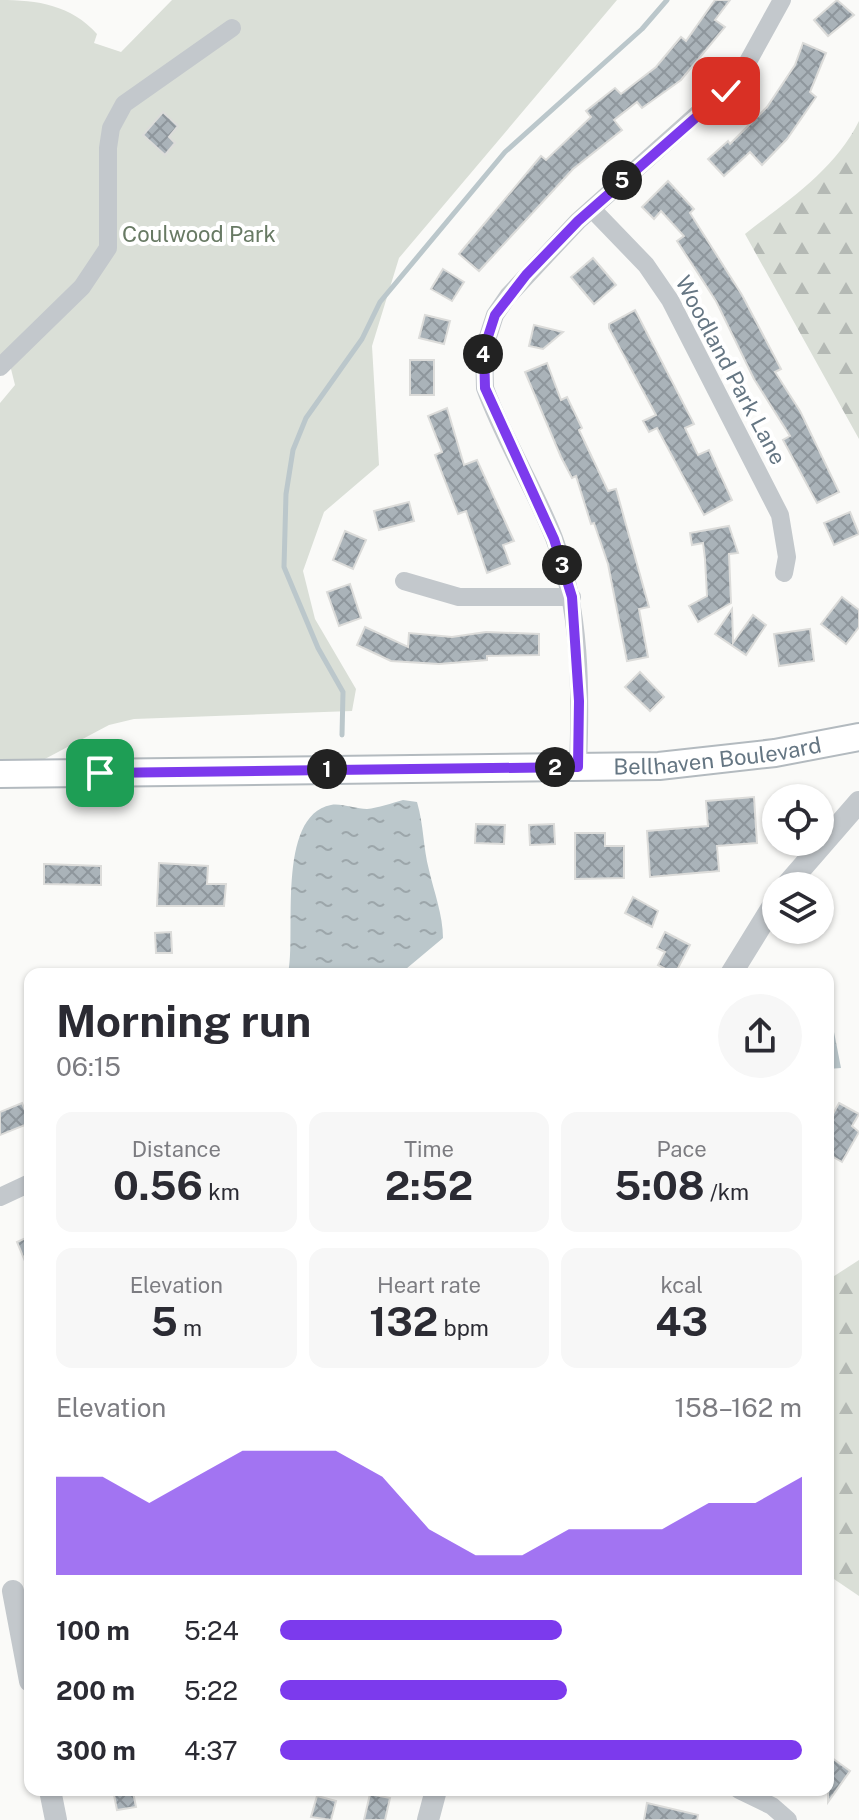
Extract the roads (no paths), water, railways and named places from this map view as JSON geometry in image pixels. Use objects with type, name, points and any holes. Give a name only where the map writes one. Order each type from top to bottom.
[{"type":"main road","name":"Bellhaven Boulevard","points":[[0,774],[699,763],[859,737]]},
{"type":"street","points":[[578,767],[579,701],[572,597],[554,539],[491,404],[482,368],[488,332],[508,296],[592,209],[740,76],[782,0]]},
{"type":"street","points":[[0,367],[82,287],[108,248],[108,148],[111,128],[124,104],[232,28]]},
{"type":"street","name":"Woodland Park Lane","points":[[592,209],[646,265],[670,300],[780,515],[787,557],[784,573]]},
{"type":"street","points":[[404,581],[459,597],[572,597]]},
{"type":"street","points":[[798,872],[859,802]]},
{"type":"street","points":[[735,968],[762,924]]},
{"type":"street","points":[[0,1197],[24,1186]]},
{"type":"street","points":[[14,1590],[24,1647]]},
{"type":"street","points":[[51,1796],[56,1820]]},
{"type":"street","points":[[428,1820],[434,1796]]},
{"type":"street","points":[[751,1796],[772,1806],[788,1820]]},
{"type":"water","points":[[403,800],[417,802],[443,938],[407,968],[289,968],[292,879],[302,831],[313,814],[331,805],[367,809]]},
{"type":"water","points":[[834,1032],[841,1068],[834,1069]]},
{"type":"waterway","points":[[342,735],[343,692],[318,648],[284,567],[286,494],[293,450],[306,418],[362,339],[380,302],[505,152],[642,29],[667,0]]},
{"type":"park label","name":"Coulwood Park","points":[[199,234]]}]
